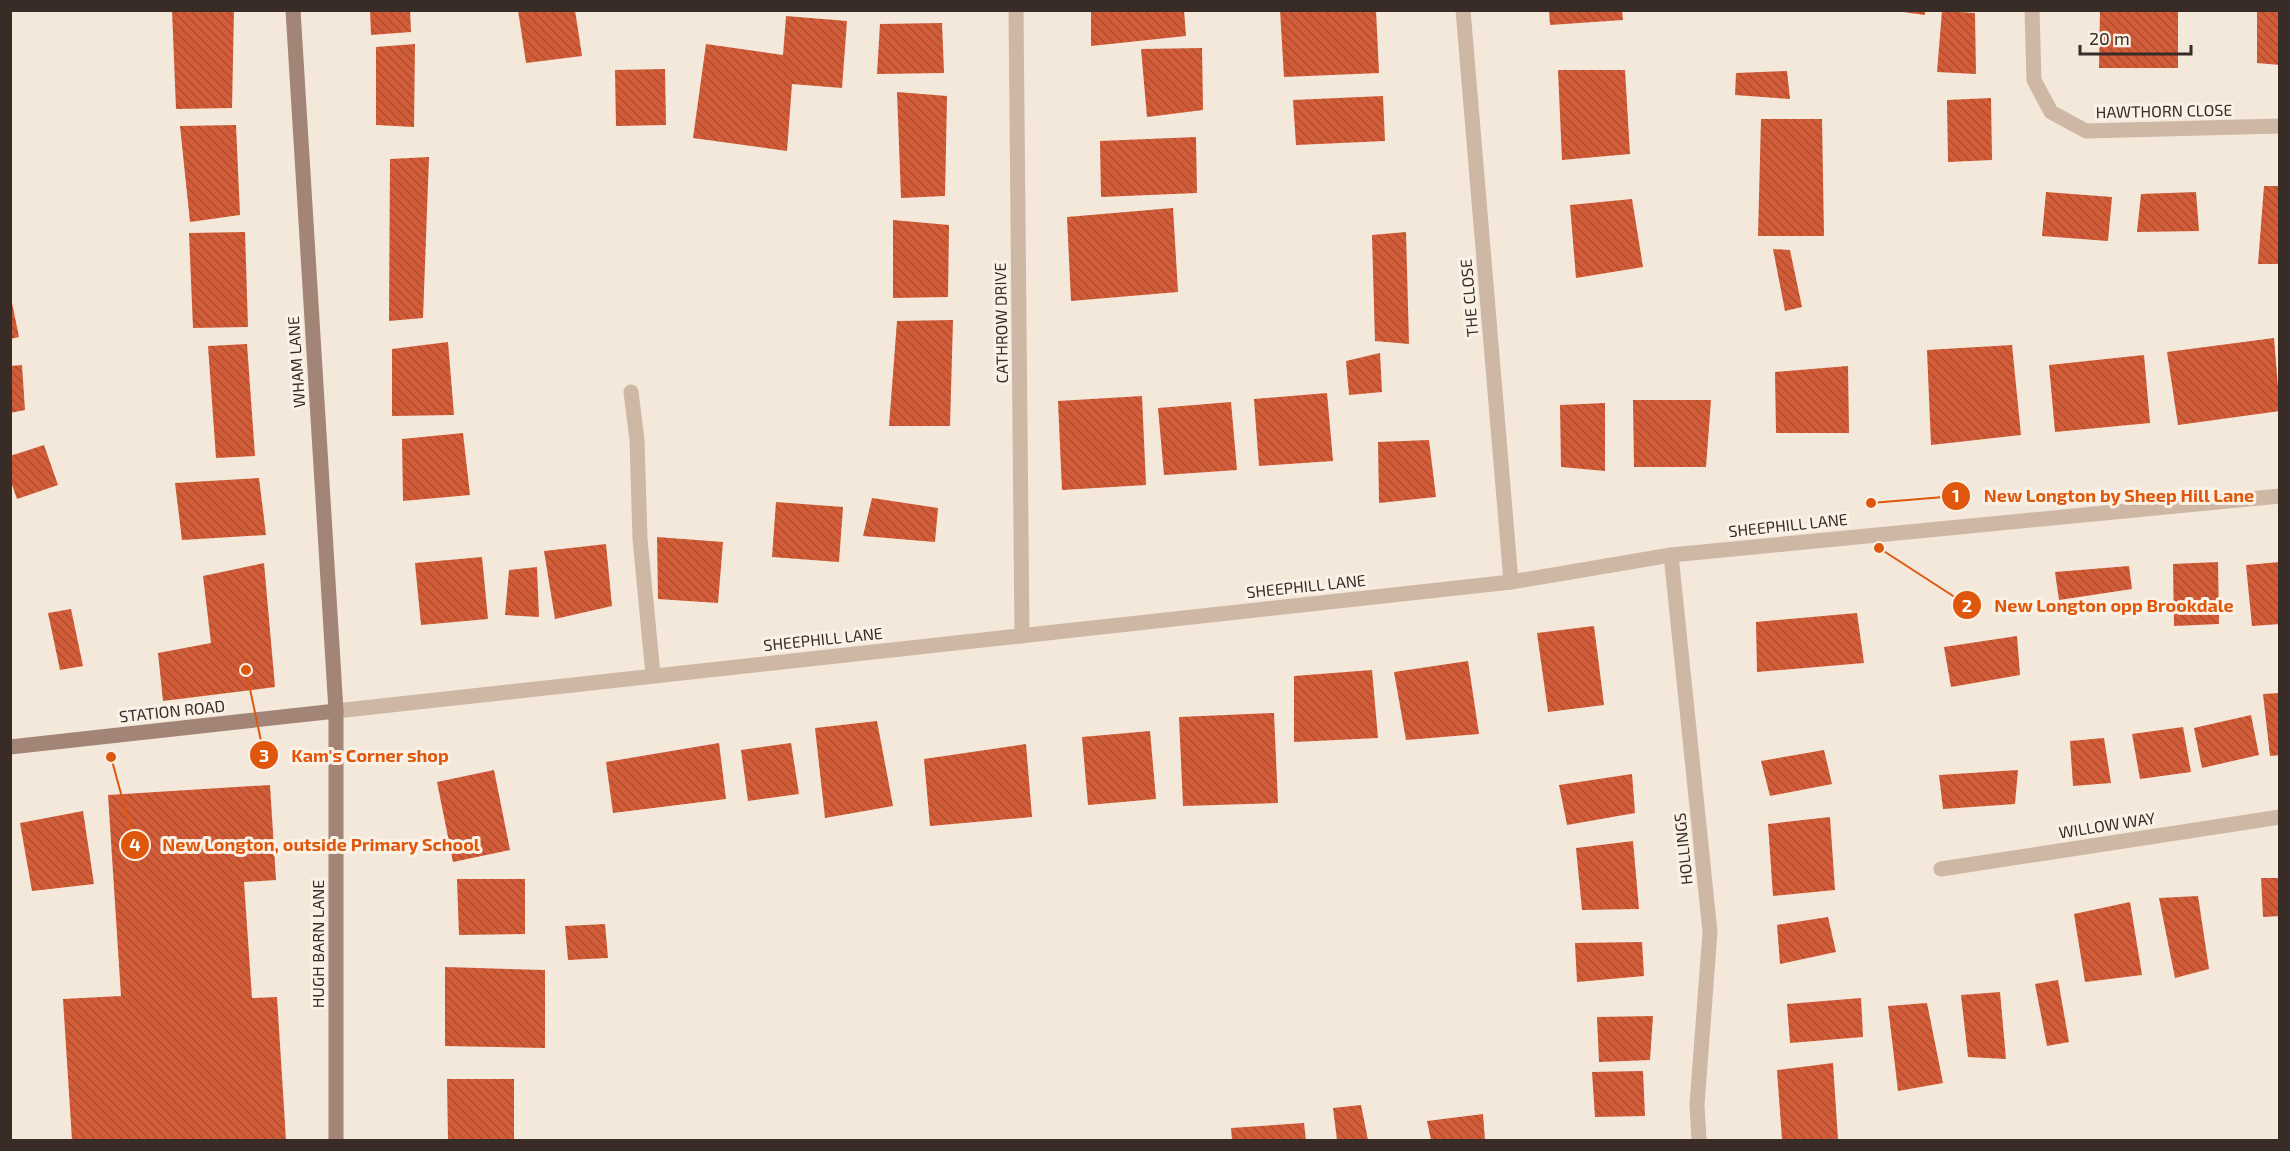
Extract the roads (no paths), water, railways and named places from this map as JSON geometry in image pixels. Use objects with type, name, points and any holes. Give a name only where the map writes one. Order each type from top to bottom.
[{"type":"street","name":"WHAM LANE","points":[[293,10],[336,711]]},
{"type":"street","name":"CATHROW DRIVE","points":[[1016,10],[1022,636]]},
{"type":"street","name":"THE CLOSE","points":[[1463,10],[1511,582]]},
{"type":"street","name":"HAWTHORN CLOSE","points":[[2032,10],[2034,80],[2051,112],[2086,130],[2280,126]]},
{"type":"street","points":[[631,392],[637,440],[640,539],[653,675]]},
{"type":"street","name":"SHEEPHILL LANE","points":[[336,711],[1511,582],[1671,555],[2280,496]]},
{"type":"street","name":"HOLLINGS","points":[[1671,555],[1710,932],[1697,1105],[1699,1140]]},
{"type":"street","name":"STATION ROAD","points":[[10,747],[336,711]]},
{"type":"street","name":"HUGH BARN LANE","points":[[336,711],[336,1140]]},
{"type":"street","name":"WILLOW WAY","points":[[1941,869],[2280,817]]},
{"type":"place","name":"New Longton by Sheep Hill Lane","points":[[1871,503]]},
{"type":"place","name":"New Longton opp Brookdale","points":[[1879,548]]},
{"type":"place","name":"Kam's Corner shop","points":[[246,670]]},
{"type":"place","name":"New Longton, outside Primary School","points":[[111,757]]}]
